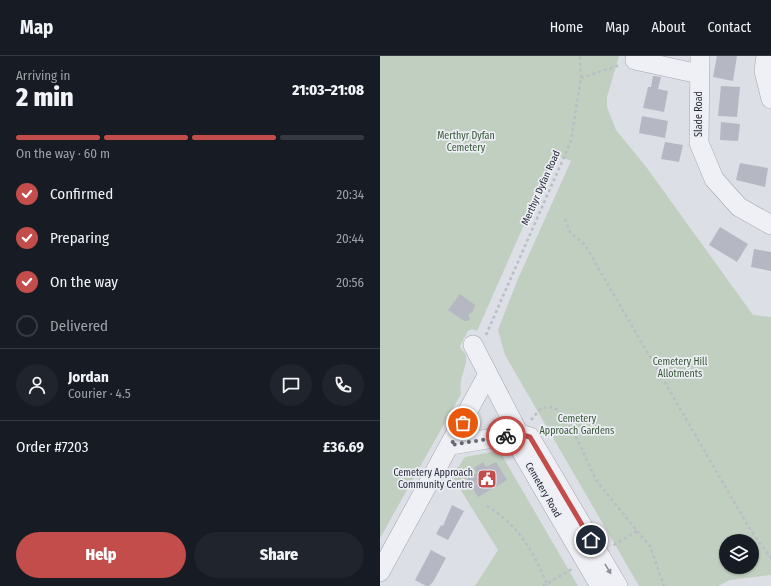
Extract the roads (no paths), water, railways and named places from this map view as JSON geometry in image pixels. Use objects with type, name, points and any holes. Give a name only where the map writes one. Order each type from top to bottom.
[{"type":"street","points":[[766,56],[764,71],[771,100]]},
{"type":"street","points":[[636,60],[700,65]]},
{"type":"street","name":"Slade Road","points":[[700,65],[699,143],[714,179],[739,207],[771,225]]},
{"type":"street","name":"Cemetery Road","points":[[473,345],[519,434],[516,444],[600,586]]},
{"type":"street","points":[[380,572],[451,445],[488,374]]},
{"type":"street","points":[[451,445],[519,434]]},
{"type":"street","name":"Cemetery Road","points":[[519,434],[530,437],[618,586]]},
{"type":"place","name":"Cemetery Approach Community Centre","points":[[487,479]]},
{"type":"park label","name":"Merthyr Dyfan Cemetery","points":[[466,142]]},
{"type":"park label","name":"Cemetery Hill Allotments","points":[[680,368]]},
{"type":"park label","name":"Cemetery Approach Gardens","points":[[577,424]]}]
